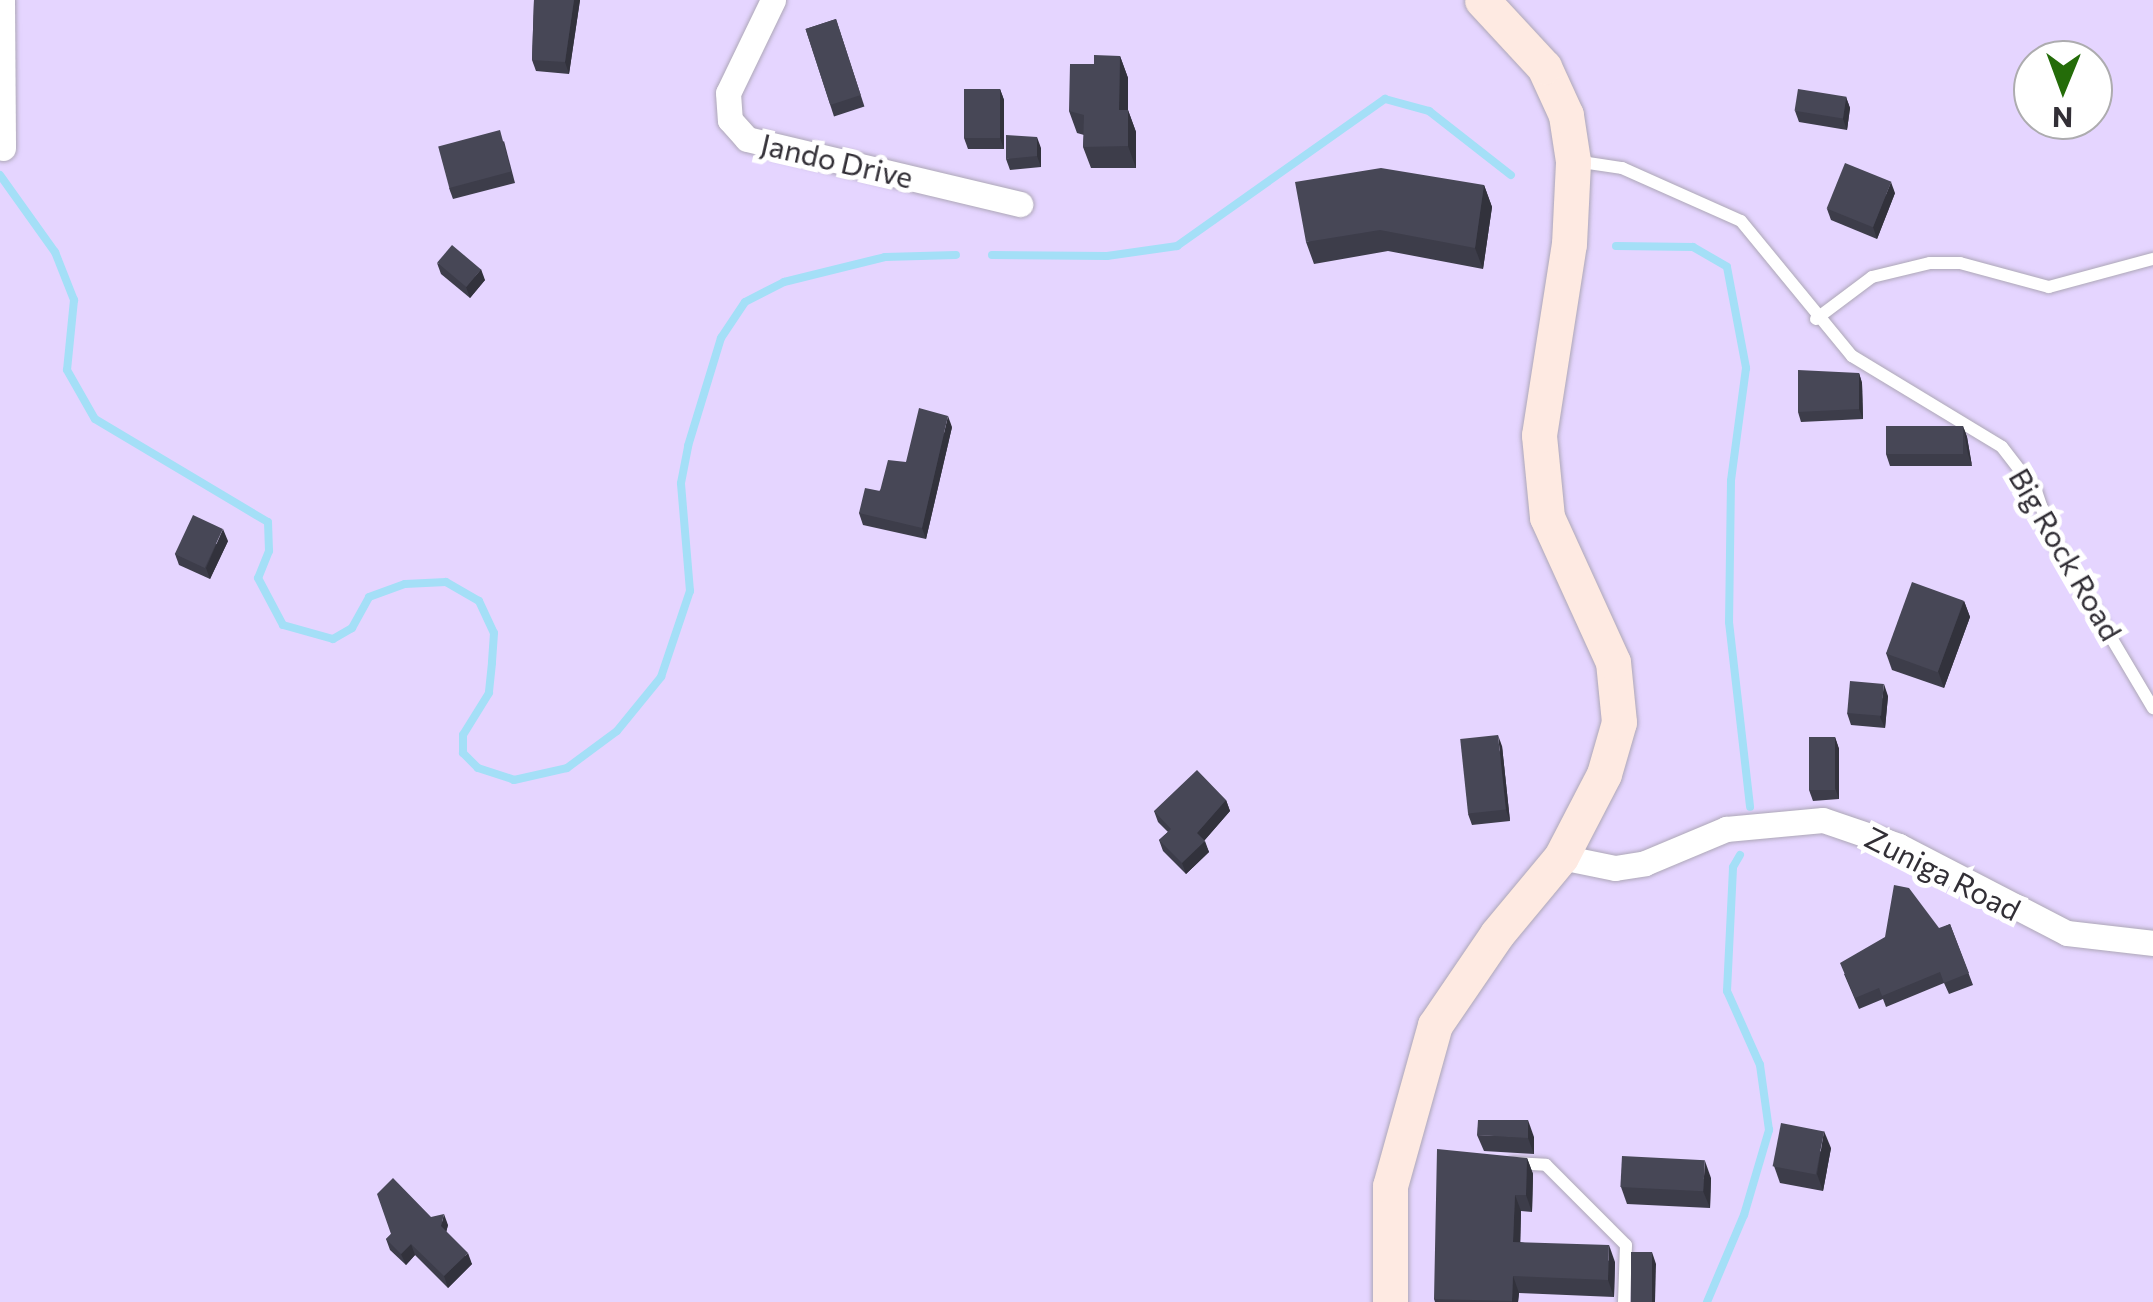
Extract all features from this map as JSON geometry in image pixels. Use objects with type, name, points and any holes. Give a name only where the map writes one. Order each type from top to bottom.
[{"type":"main road","points":[[1390,1302],[1390,1186],[1436,1025],[1497,934],[1561,857],[1604,774],[1619,722],[1614,662],[1547,516],[1539,435],[1569,244],[1573,161],[1566,115],[1544,67],[1482,0]]},
{"type":"street","points":[[2,0],[3,148]]},
{"type":"street","name":"Jando Drive","points":[[773,0],[728,93],[730,120],[747,139],[1020,204]]},
{"type":"street","name":"Zuniga Road","points":[[1561,857],[1615,868],[1644,863],[1726,829],[1823,820],[1899,846],[2067,933],[2153,943]]},
{"type":"lane","name":"Big Rock Road","points":[[1573,161],[1622,168],[1741,221],[1816,319],[1878,374],[2002,447],[2036,492],[2052,538],[2153,708]]},
{"type":"lane","points":[[1816,319],[1872,278],[1930,263],[1960,262],[2049,287],[2153,259]]},
{"type":"lane","points":[[1497,1162],[1546,1166],[1626,1245],[1624,1302]]},
{"type":"shaded area","points":[[0,0],[2153,0],[2153,1302],[0,1302]]},
{"type":"building","points":[[534,0],[574,0],[565,62],[532,60]]},
{"type":"building","points":[[836,19],[861,95],[830,105],[806,29]]},
{"type":"building","points":[[1094,55],[1120,56],[1119,110],[1128,110],[1128,146],[1083,147],[1084,115],[1069,111],[1070,64],[1094,64]]},
{"type":"building","points":[[964,89],[1000,89],[1000,138],[964,138]]},
{"type":"building","points":[[1798,89],[1846,97],[1843,118],[1795,111]]},
{"type":"building","points":[[500,130],[511,172],[449,188],[438,147]]},
{"type":"building","points":[[1006,135],[1037,137],[1037,156],[1006,159]]},
{"type":"building","points":[[1845,163],[1891,182],[1873,227],[1827,208]]},
{"type":"building","points":[[1381,168],[1484,185],[1475,248],[1380,230],[1306,242],[1295,182]]},
{"type":"building","points":[[452,245],[481,269],[466,287],[437,263]]},
{"type":"building","points":[[1798,370],[1859,373],[1859,409],[1798,412]]},
{"type":"building","points":[[919,408],[948,416],[922,528],[859,513],[865,488],[880,491],[888,460],[906,462]]},
{"type":"building","points":[[1886,426],[1963,426],[1963,454],[1886,454]]},
{"type":"building","points":[[193,515],[223,529],[205,568],[175,554]]},
{"type":"building","points":[[1912,582],[1964,601],[1938,672],[1886,653]]},
{"type":"building","points":[[1850,681],[1884,684],[1881,716],[1847,713]]},
{"type":"building","points":[[1498,735],[1506,810],[1468,814],[1460,739]]},
{"type":"building","points":[[1809,737],[1835,737],[1835,790],[1809,790]]},
{"type":"building","points":[[1197,770],[1226,800],[1197,833],[1205,841],[1182,863],[1159,840],[1171,829],[1154,811]]},
{"type":"building","points":[[1894,885],[1909,888],[1939,928],[1950,924],[1969,973],[1944,983],[1940,972],[1882,996],[1879,988],[1855,998],[1840,963],[1885,937]]},
{"type":"building","points":[[1478,1120],[1528,1120],[1528,1138],[1477,1135]]},
{"type":"building","points":[[1781,1123],[1824,1131],[1816,1175],[1773,1166]]},
{"type":"building","points":[[1437,1149],[1527,1158],[1526,1195],[1515,1195],[1513,1242],[1609,1245],[1608,1280],[1513,1276],[1512,1301],[1434,1299]]},
{"type":"building","points":[[1622,1156],[1705,1160],[1703,1191],[1620,1187]]},
{"type":"building","points":[[393,1178],[431,1217],[444,1214],[441,1226],[468,1253],[444,1276],[411,1244],[401,1254],[386,1239],[391,1234],[377,1194]]},
{"type":"building","points":[[1631,1252],[1652,1252],[1652,1302],[1631,1302]]},
{"type":"waterway","points":[[992,255],[1107,256],[1177,246],[1385,99],[1429,111],[1511,175]]},
{"type":"waterway","points":[[0,175],[55,252],[74,300],[67,370],[95,419],[268,522],[269,551],[258,578],[283,625],[333,639],[352,628],[369,597],[405,584],[446,582],[479,601],[494,633],[489,693],[463,735],[463,753],[478,768],[514,780],[567,768],[617,731],[661,677],[690,591],[681,483],[688,446],[721,338],[745,302],[784,282],[885,257],[956,255]]},
{"type":"waterway","points":[[1616,246],[1693,247],[1727,267],[1746,368],[1731,481],[1729,622],[1750,807]]},
{"type":"waterway","points":[[1707,1302],[1744,1215],[1769,1130],[1760,1065],[1727,991],[1733,867],[1740,855]]}]
